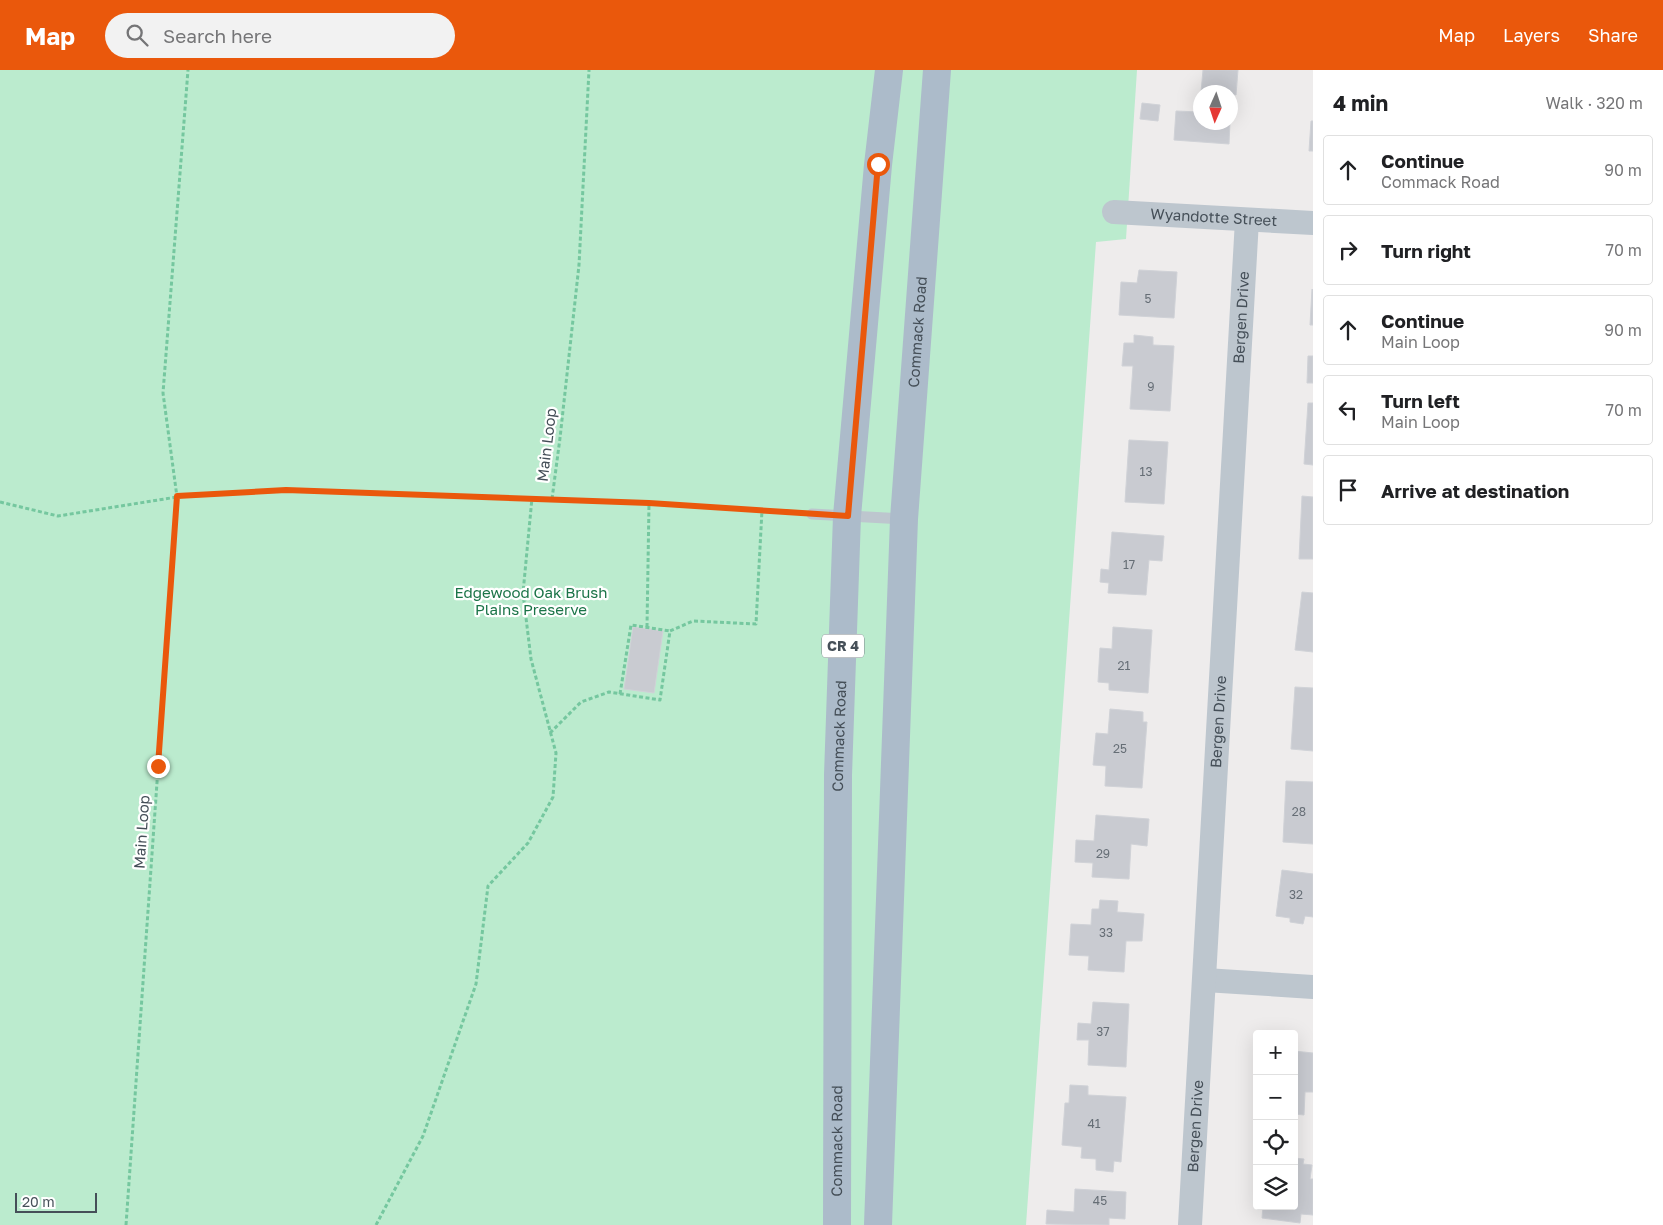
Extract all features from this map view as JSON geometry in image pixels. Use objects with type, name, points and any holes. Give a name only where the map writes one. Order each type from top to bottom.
[{"type":"main road","name":"Commack Road","points":[[837,1225],[838,775],[848,516],[878,164],[889,70]]},
{"type":"main road","name":"Commack Road","points":[[878,1225],[904,519],[937,70]]},
{"type":"street","name":"Wyandotte Street","points":[[1114,212],[1313,223]]},
{"type":"street","name":"Bergen Drive","points":[[1190,1225],[1247,220]]},
{"type":"street","points":[[1205,980],[1313,987]]},
{"type":"lane","points":[[812,514],[904,519]]},
{"type":"path","points":[[0,502],[58,516],[177,496],[163,393],[188,70]]},
{"type":"path","name":"Main Loop","points":[[126,1225],[177,496],[286,490],[552,499],[579,265],[589,70]]},
{"type":"path","points":[[376,1225],[422,1136],[476,984],[488,886],[528,843],[554,797],[556,753],[531,659],[523,592],[532,498]]},
{"type":"path","points":[[552,499],[649,503],[812,514]]},
{"type":"path","points":[[647,627],[649,503]]},
{"type":"path","points":[[620,694],[631,625],[670,631],[693,621],[756,624],[762,510]]},
{"type":"path","points":[[550,733],[581,702],[609,692],[660,700],[670,631]]},
{"type":"green space","name":"Edgewood Oak Brush Plains Preserve","points":[[0,70],[1137,70],[1126,239],[1096,242],[1026,1225],[0,1225]]},
{"type":"building","points":[[1203,70],[1238,70],[1237,85],[1202,85]]},
{"type":"building","points":[[1142,103],[1160,105],[1158,121],[1140,119]]},
{"type":"building","points":[[1176,111],[1193,112],[1193,130],[1230,130],[1229,144],[1174,140]]},
{"type":"building","points":[[1311,121],[1313,121],[1313,151],[1309,151]]},
{"type":"building","points":[[1139,270],[1177,272],[1174,318],[1119,315],[1121,282],[1137,283]]},
{"type":"building","points":[[1312,289],[1313,325],[1310,325]]},
{"type":"building","points":[[1134,335],[1153,337],[1153,345],[1174,346],[1170,411],[1130,409],[1133,366],[1122,366],[1124,343],[1134,343]]},
{"type":"building","points":[[1308,356],[1313,356],[1313,383],[1307,383]]},
{"type":"building","points":[[1308,403],[1313,403],[1313,465],[1304,464]]},
{"type":"building","points":[[1129,440],[1168,442],[1164,504],[1125,502]]},
{"type":"building","points":[[1302,496],[1313,497],[1313,559],[1299,559]]},
{"type":"building","points":[[1112,532],[1164,536],[1162,561],[1149,560],[1146,595],[1108,593],[1109,583],[1100,582],[1101,569],[1109,570]]},
{"type":"building","points":[[1302,592],[1313,593],[1313,652],[1295,650]]},
{"type":"building","points":[[633,627],[663,631],[654,693],[624,689]]},
{"type":"building","points":[[1113,627],[1152,630],[1148,693],[1109,690],[1109,683],[1098,682],[1100,648],[1112,649]]},
{"type":"building","points":[[1295,687],[1313,688],[1313,751],[1291,749]]},
{"type":"building","points":[[1110,709],[1143,712],[1143,722],[1147,722],[1142,788],[1105,786],[1106,766],[1093,765],[1096,733],[1108,734]]},
{"type":"building","points":[[1286,781],[1313,782],[1313,844],[1283,842]]},
{"type":"building","points":[[1096,815],[1149,819],[1147,846],[1131,844],[1129,879],[1092,877],[1093,863],[1075,862],[1076,840],[1094,841]]},
{"type":"building","points":[[1282,870],[1313,874],[1313,917],[1305,916],[1303,924],[1290,922],[1290,918],[1276,916]]},
{"type":"building","points":[[1100,900],[1118,901],[1117,912],[1144,914],[1142,941],[1126,941],[1124,972],[1088,970],[1089,956],[1069,955],[1071,924],[1091,925],[1092,909],[1099,909]]},
{"type":"building","points":[[1093,1002],[1129,1004],[1126,1067],[1088,1065],[1089,1040],[1077,1040],[1078,1023],[1091,1024]]},
{"type":"building","points":[[1298,1051],[1313,1053],[1313,1092],[1305,1092],[1304,1115],[1298,1114]]},
{"type":"building","points":[[1070,1085],[1088,1086],[1088,1095],[1126,1097],[1121,1162],[1114,1161],[1113,1172],[1096,1170],[1096,1159],[1081,1158],[1082,1147],[1062,1145],[1065,1103],[1069,1103]]},
{"type":"building","points":[[1298,1158],[1304,1159],[1303,1164],[1312,1165],[1310,1179],[1313,1179],[1313,1215],[1301,1214],[1300,1223],[1262,1218],[1263,1210],[1298,1210]]},
{"type":"building","points":[[1075,1189],[1126,1192],[1125,1219],[1109,1218],[1109,1225],[1046,1224],[1047,1210],[1074,1212]]},
{"type":"route","points":[[158,766],[177,496],[286,490],[649,503],[848,516],[878,164]]}]
